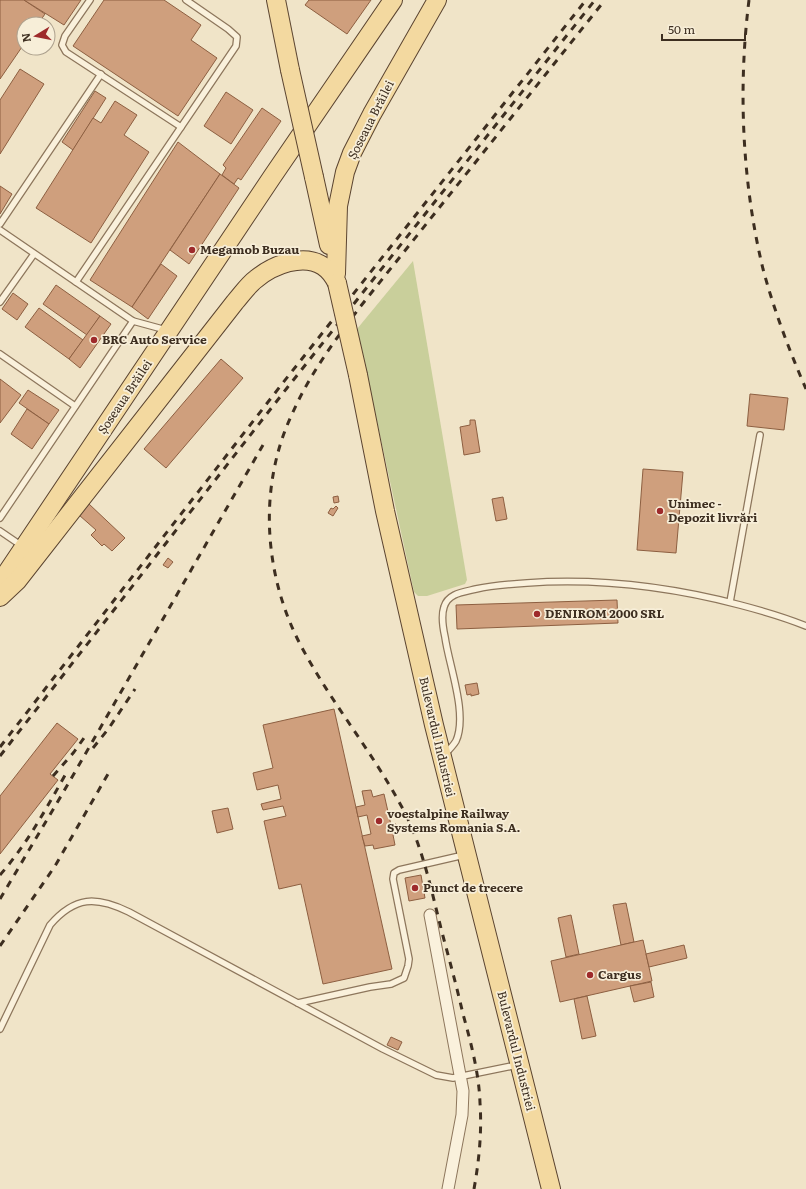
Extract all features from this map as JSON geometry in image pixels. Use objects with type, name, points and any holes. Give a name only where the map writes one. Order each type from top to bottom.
[{"type":"main road","points":[[276,0],[336,278]]},
{"type":"main road","name":"Șoseaua Brăilei","points":[[0,583],[393,0]]},
{"type":"main road","name":"Șoseaua Brăilei","points":[[336,278],[338,206],[345,172],[352,153],[372,114],[437,0]]},
{"type":"main road","points":[[0,597],[17,581],[235,302],[255,280],[272,269],[293,262],[308,260],[318,263],[326,268],[336,278]]},
{"type":"main road","name":"Bulevardul Industriei","points":[[336,278],[358,375],[385,511],[442,757],[551,1189]]},
{"type":"street","points":[[430,915],[463,1091],[462,1115],[448,1189]]},
{"type":"lane","points":[[90,0],[65,36],[62,46],[66,52],[181,127]]},
{"type":"lane","points":[[76,282],[236,46],[237,37],[186,0]]},
{"type":"lane","points":[[0,224],[101,74]]},
{"type":"lane","points":[[0,230],[133,321],[169,331]]},
{"type":"lane","points":[[0,302],[34,254]]},
{"type":"lane","points":[[0,518],[133,321]]},
{"type":"lane","points":[[0,354],[75,406]]},
{"type":"lane","points":[[730,602],[760,434]]},
{"type":"lane","points":[[0,531],[23,548]]},
{"type":"lane","points":[[442,757],[455,742],[460,714],[457,691],[443,630],[443,608],[450,596],[494,586],[581,581],[661,589],[713,598],[770,612],[806,626]]},
{"type":"lane","points":[[298,1003],[370,987],[391,984],[404,978],[409,959],[393,879],[394,873],[399,870],[467,854]]},
{"type":"lane","points":[[0,1029],[50,925],[62,912],[78,903],[103,901],[129,912],[428,1072],[445,1077],[461,1077],[519,1065]]},
{"type":"green space","points":[[413,261],[467,580],[465,584],[427,596],[418,596],[414,592],[357,329]]},
{"type":"building","points":[[0,0],[24,0],[45,14],[44,16],[16,16],[16,56],[0,79]]},
{"type":"building","points":[[24,0],[81,0],[64,25],[56,20],[56,16],[50,16]]},
{"type":"building","points":[[104,0],[164,0],[201,25],[191,40],[217,58],[178,116],[73,46]]},
{"type":"building","points":[[309,0],[371,0],[347,34],[305,5]]},
{"type":"building","points":[[20,69],[44,84],[0,154],[0,100]]},
{"type":"building","points":[[95,91],[106,98],[73,150],[62,142]]},
{"type":"building","points":[[226,92],[253,110],[231,144],[204,126]]},
{"type":"building","points":[[115,101],[137,115],[124,135],[149,152],[91,243],[36,208],[93,118],[101,123]]},
{"type":"building","points":[[262,108],[281,121],[241,180],[238,178],[234,184],[222,175],[226,168],[223,165]]},
{"type":"building","points":[[178,142],[220,174],[132,307],[90,280]]},
{"type":"building","points":[[220,174],[239,188],[189,264],[170,250]]},
{"type":"building","points":[[0,186],[12,194],[0,214]]},
{"type":"building","points":[[161,264],[177,276],[148,319],[132,307]]},
{"type":"building","points":[[56,285],[100,316],[87,335],[43,304]]},
{"type":"building","points":[[13,293],[28,304],[17,320],[2,309]]},
{"type":"building","points":[[39,308],[83,340],[69,359],[25,327]]},
{"type":"building","points":[[100,316],[111,324],[80,368],[69,359]]},
{"type":"building","points":[[221,359],[243,378],[166,468],[144,449]]},
{"type":"building","points":[[0,379],[21,395],[0,423]]},
{"type":"building","points":[[28,390],[59,410],[49,424],[19,403]]},
{"type":"building","points":[[750,394],[788,398],[784,430],[747,426]]},
{"type":"building","points":[[27,409],[49,424],[32,449],[11,434]]},
{"type":"building","points":[[470,420],[475,420],[480,452],[464,455],[460,427],[470,425]]},
{"type":"building","name":"Unimec - Depozit livrări","points":[[643,469],[683,472],[676,553],[637,550]]},
{"type":"building","points":[[338,496],[339,502],[334,503],[333,497]]},
{"type":"building","points":[[503,497],[507,519],[496,521],[492,499]]},
{"type":"building","points":[[89,504],[125,538],[112,551],[104,544],[102,546],[91,535],[96,530],[79,515]]},
{"type":"building","points":[[336,506],[338,508],[333,516],[328,513],[331,508],[333,509]]},
{"type":"building","points":[[168,558],[173,562],[168,568],[163,565]]},
{"type":"building","name":"DENIROM 2000 SRL","points":[[617,600],[618,623],[457,629],[456,605]]},
{"type":"building","points":[[477,683],[479,694],[471,696],[471,694],[467,695],[465,685]]},
{"type":"building","points":[[334,709],[392,969],[323,984],[301,884],[279,889],[264,821],[286,816],[283,806],[263,810],[261,804],[281,799],[278,785],[257,790],[253,773],[273,768],[263,725]]},
{"type":"building","points":[[57,723],[78,739],[50,774],[58,780],[0,854],[0,796]]},
{"type":"building","name":"voestalpine Railway Systems Romania S.A.","points":[[371,790],[373,797],[384,794],[391,825],[396,824],[398,834],[393,835],[395,845],[374,849],[373,845],[365,846],[362,836],[371,834],[367,815],[358,817],[356,807],[365,805],[362,791]]},
{"type":"building","points":[[228,808],[233,829],[217,833],[212,811]]},
{"type":"building","name":"Punct de trecere","points":[[421,875],[425,898],[409,901],[405,878]]},
{"type":"building","points":[[626,903],[634,942],[621,945],[613,905]]},
{"type":"building","points":[[571,915],[579,954],[566,957],[558,918]]},
{"type":"building","points":[[643,940],[652,981],[560,1002],[551,961]]},
{"type":"building","points":[[684,945],[687,958],[649,967],[646,954]]},
{"type":"building","points":[[651,982],[654,997],[634,1002],[630,986]]},
{"type":"building","points":[[587,996],[596,1036],[582,1039],[574,999]]},
{"type":"building","points":[[391,1037],[402,1042],[398,1050],[387,1045]]},
{"type":"railway","points":[[0,747],[282,384],[586,0]]},
{"type":"railway","points":[[0,756],[287,388],[595,0]]},
{"type":"railway","points":[[474,1189],[479,1157],[481,1114],[478,1081],[469,1036],[422,858],[412,827],[394,792],[330,695],[306,655],[292,627],[281,597],[274,566],[270,535],[270,503],[274,472],[281,442],[293,412],[307,384],[341,332],[605,0]]},
{"type":"railway","points":[[749,0],[743,101],[746,169],[750,203],[767,284],[782,330],[806,389]]},
{"type":"railway","points":[[0,899],[64,791],[263,445]]},
{"type":"railway","points":[[93,748],[109,728],[135,689]]},
{"type":"railway","points":[[53,776],[74,752],[86,735]]},
{"type":"railway","points":[[0,875],[10,863],[45,811],[68,770]]},
{"type":"railway","points":[[0,946],[55,866],[108,774]]},
{"type":"place","name":"Megamob Buzau","points":[[192,250]]},
{"type":"place","name":"BRC Auto Service","points":[[94,340]]},
{"type":"place","name":"Unimec - Depozit livrări","points":[[660,511]]},
{"type":"place","name":"DENIROM 2000 SRL","points":[[537,614]]},
{"type":"place","name":"voestalpine Railway Systems Romania S.A.","points":[[379,821]]},
{"type":"place","name":"Punct de trecere","points":[[415,888]]},
{"type":"place","name":"Cargus","points":[[590,975]]}]
